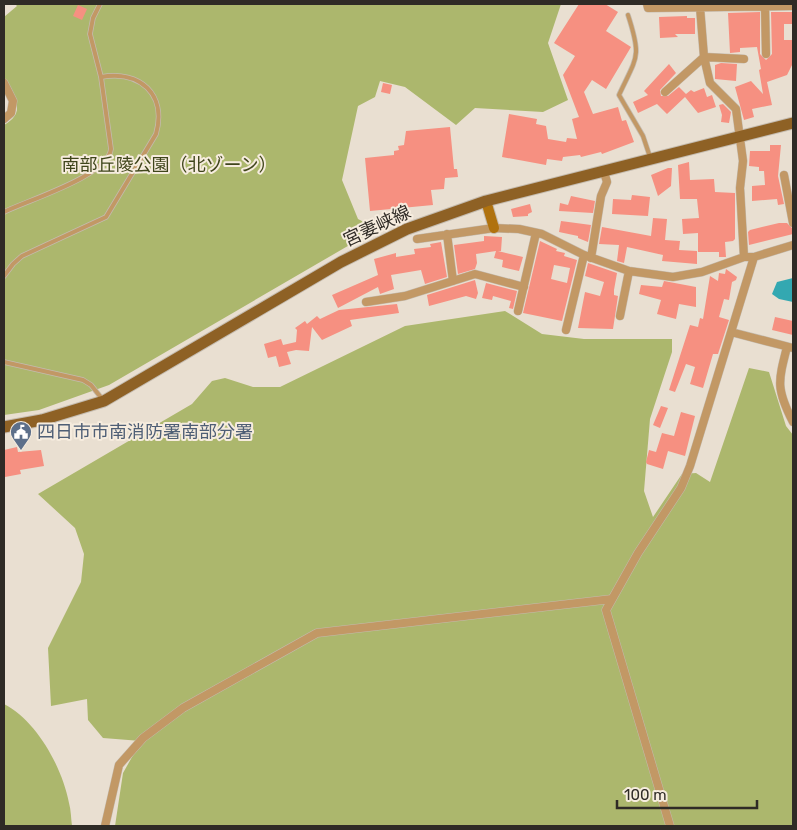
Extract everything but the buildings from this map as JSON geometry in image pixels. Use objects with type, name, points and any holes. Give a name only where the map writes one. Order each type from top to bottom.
[{"type":"main road","name":"宮妻峡線","points":[[4,427],[42,420],[104,401],[341,262],[407,229],[486,201],[793,123]]},
{"type":"street","points":[[647,4],[648,8],[793,6]]},
{"type":"street","points":[[765,6],[766,54]]},
{"type":"street","points":[[700,8],[704,57],[710,82],[736,109],[742,161],[740,188],[744,257]]},
{"type":"street","points":[[665,92],[704,57],[744,58]]},
{"type":"street","points":[[4,82],[13,101],[11,113],[4,119]]},
{"type":"street","points":[[566,330],[587,257],[601,196],[607,182],[604,172]]},
{"type":"street","points":[[784,175],[793,223]]},
{"type":"street","points":[[486,201],[494,228]]},
{"type":"street","points":[[417,239],[494,228],[536,233],[558,241],[587,257],[629,271],[663,276],[691,275],[744,257],[754,257],[793,245]]},
{"type":"street","points":[[518,311],[536,233]]},
{"type":"street","points":[[446,234],[452,281]]},
{"type":"street","points":[[670,826],[606,610],[638,553],[681,488],[690,466],[754,257]]},
{"type":"street","points":[[620,316],[629,271]]},
{"type":"street","points":[[366,302],[405,296],[475,274],[524,287]]},
{"type":"street","points":[[731,332],[790,348],[779,384],[789,406],[793,422]]},
{"type":"street","points":[[105,826],[119,765],[143,738],[183,708],[317,633],[612,599]]},
{"type":"lane","points":[[4,212],[78,180],[104,164],[110,157],[111,149],[101,77],[90,29],[100,4]]},
{"type":"lane","points":[[628,15],[637,47],[637,56],[619,95],[643,136],[650,160]]},
{"type":"lane","points":[[4,276],[22,256],[106,217],[156,134],[159,121],[158,105],[146,86],[127,76],[101,77]]},
{"type":"lane","points":[[4,362],[83,380],[91,385],[104,401]]},
{"type":"green space","name":"南部丘陵公園（北ゾーン）","points":[[15,4],[561,4],[548,43],[568,100],[543,112],[475,108],[456,125],[405,87],[380,81],[375,97],[358,106],[342,180],[358,219],[377,229],[109,385],[39,410],[4,415],[4,125],[16,114],[17,108],[4,76],[2,56],[4,17],[17,6]]},
{"type":"green space","points":[[505,311],[542,334],[584,339],[672,339],[672,352],[650,419],[644,491],[653,517],[682,474],[696,473],[710,482],[749,368],[769,372],[786,426],[793,435],[793,826],[115,826],[123,773],[141,741],[103,738],[88,720],[87,699],[51,706],[48,648],[81,582],[84,554],[75,528],[38,494],[192,404],[212,381],[225,378],[253,387],[280,387],[405,326]]},
{"type":"green space","points":[[4,704],[16,712],[37,733],[54,760],[66,789],[72,826],[4,826]]},
{"type":"water","points":[[793,278],[793,302],[779,299],[772,294],[777,282]]},
{"type":"place","name":"四日市市南消防署南部分署","points":[[21,451]]}]
